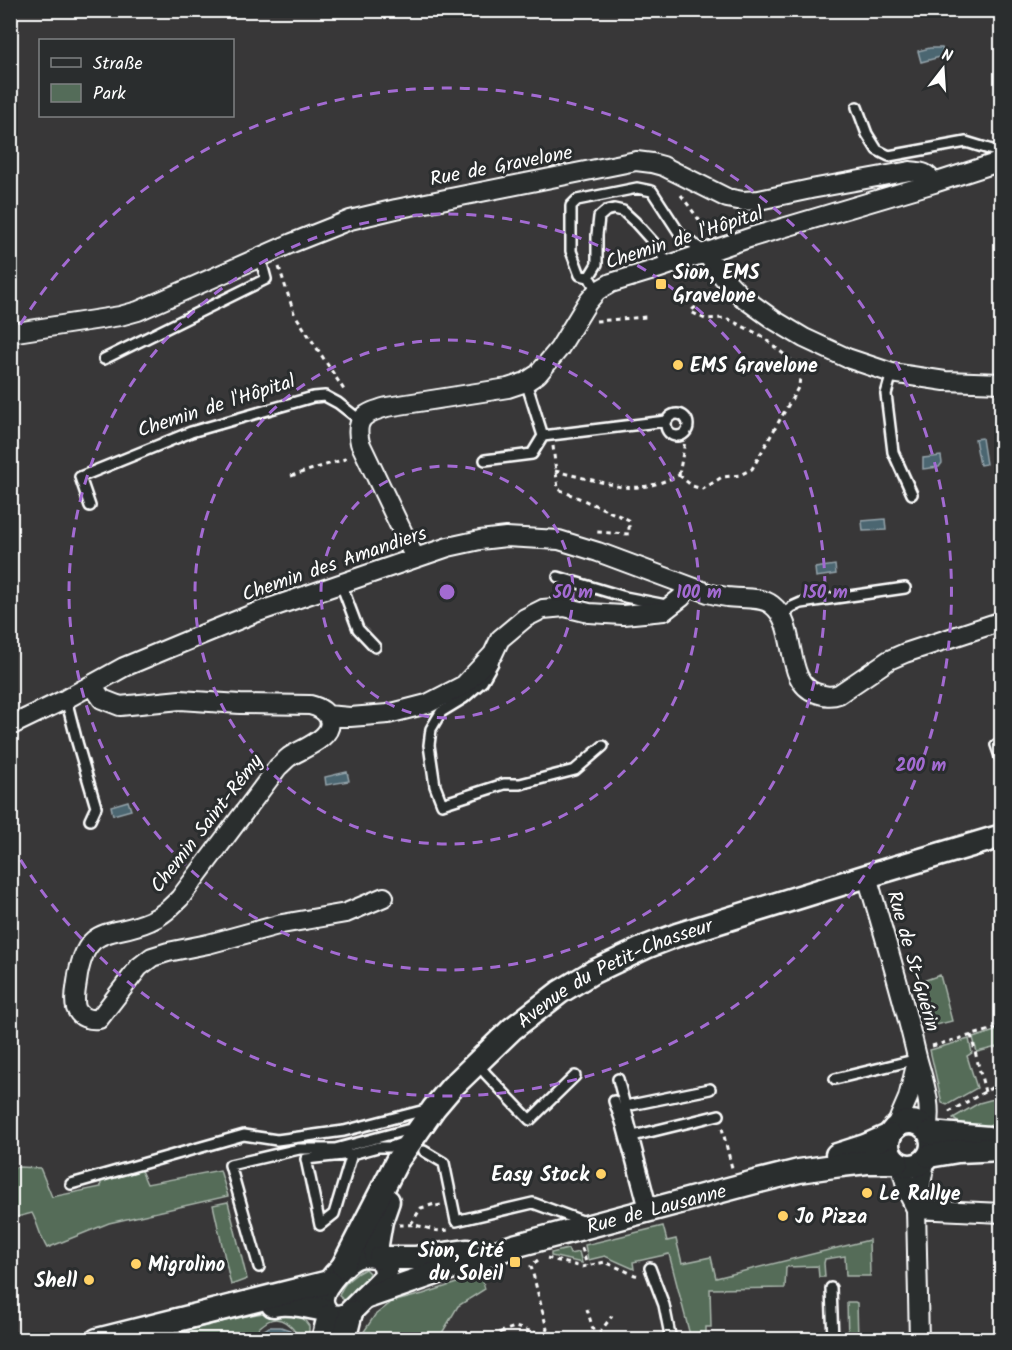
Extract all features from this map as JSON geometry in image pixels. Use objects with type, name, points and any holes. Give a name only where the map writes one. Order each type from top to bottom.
[{"type":"street","name":"Rue de Gravelone","points":[[10,333],[120,316],[138,311],[260,261],[314,233],[361,218],[636,161],[663,166],[727,198],[743,201],[759,200],[910,171],[923,172],[930,176],[934,183]]},
{"type":"street","points":[[934,183],[1002,161]]},
{"type":"street","name":"Chemin de l'Hôpital","points":[[361,421],[369,412],[387,407],[508,388],[526,382],[538,374],[559,349],[586,303],[593,284],[611,283],[934,183]]},
{"type":"street","points":[[711,251],[730,286],[742,297],[804,338],[847,358],[892,373],[945,381],[1002,383]]},
{"type":"street","points":[[361,421],[358,433],[364,453],[415,558]]},
{"type":"street","name":"Chemin des Amandiers","points":[[10,726],[124,667],[255,613],[415,558],[488,539],[506,537],[559,540],[598,552],[686,586],[718,595],[763,601],[772,605],[782,615]]},
{"type":"street","points":[[92,685],[102,699],[120,706],[180,700],[310,705],[321,708],[327,714],[350,717],[388,714],[427,704],[464,685],[492,654],[500,639],[525,618],[543,609],[565,607],[589,613],[623,615],[664,611],[682,597],[686,586]]},
{"type":"street","points":[[782,615],[798,675],[811,692],[824,696],[839,694],[889,660],[905,653],[1002,621]]},
{"type":"street","name":"Chemin Saint-Rémy","points":[[327,714],[330,722],[328,730],[314,744],[290,757],[278,767],[171,908],[150,921],[103,934],[86,949],[82,956],[77,981],[75,1003],[77,1010],[86,1019],[99,1019],[139,967],[153,957],[282,924],[346,913],[384,897]]},
{"type":"street","name":"Avenue du Petit-Chasseur","points":[[342,1309],[323,1307],[322,1297],[397,1161],[423,1131],[451,1088],[512,1029],[560,992],[592,972],[677,935],[1002,836]]},
{"type":"street","name":"Rue de St-Guérin","points":[[867,876],[937,1125]]},
{"type":"street","name":"Rue de St-Guérin","points":[[893,1131],[908,1098],[917,1055]]},
{"type":"street","points":[[916,1209],[908,1193],[899,1163],[889,1150],[888,1142],[893,1131],[905,1122],[911,1122],[937,1125],[1002,1140]]},
{"type":"street","points":[[919,1340],[916,1209],[937,1125]]},
{"type":"street","points":[[323,1340],[342,1309],[385,1277],[384,1262],[377,1257],[381,1221],[391,1191],[423,1131]]},
{"type":"street","name":"Rue de Lausanne","points":[[799,1171],[865,1146],[893,1131]]},
{"type":"street","points":[[899,1163],[913,1166],[927,1159],[958,1151],[1002,1149]]},
{"type":"street","name":"Rue de Lausanne","points":[[336,1274],[356,1257],[366,1255],[416,1258],[514,1246],[586,1233],[648,1210],[799,1171],[867,1162],[899,1163]]},
{"type":"street","points":[[916,1209],[1002,1214]]},
{"type":"street","name":"Rue de Lausanne","points":[[342,1309],[514,1246]]},
{"type":"street","points":[[97,1340],[336,1274]]},
{"type":"street","points":[[129,1340],[227,1314],[280,1303],[342,1309]]},
{"type":"street","points":[[342,1309],[344,1340]]},
{"type":"lane","points":[[857,107],[867,134],[877,150],[890,156],[966,142],[1002,153]]},
{"type":"lane","points":[[669,265],[635,222],[623,211],[614,208],[599,217],[597,264],[593,284],[580,275],[571,250],[571,206],[577,200],[637,188],[652,191],[680,234],[711,251]]},
{"type":"lane","points":[[104,359],[266,279],[260,261]]},
{"type":"lane","points":[[892,373],[886,394],[893,452],[912,494]]},
{"type":"lane","points":[[526,382],[547,435]]},
{"type":"lane","name":"Chemin de l'Hôpital","points":[[90,506],[80,477],[191,432],[325,396],[361,421]]},
{"type":"lane","points":[[681,414],[687,419],[687,430],[681,435],[674,436],[668,432],[666,421],[670,415],[681,414]]},
{"type":"lane","points":[[485,460],[532,454],[547,435],[666,421]]},
{"type":"lane","points":[[558,577],[625,597],[670,606]]},
{"type":"lane","points":[[341,584],[358,628],[375,647]]},
{"type":"lane","points":[[782,615],[801,603],[905,588]]},
{"type":"lane","points":[[492,654],[493,663],[482,682],[464,698],[441,712],[431,729],[429,745],[435,786],[442,804],[504,784],[520,784],[575,770],[603,747]]},
{"type":"lane","points":[[66,699],[96,807],[90,820]]},
{"type":"lane","points":[[1002,744],[996,745],[1002,762]]},
{"type":"lane","points":[[835,1079],[917,1055]]},
{"type":"lane","points":[[477,1063],[530,1120],[575,1076]]},
{"type":"lane","points":[[618,1079],[633,1136],[648,1210]]},
{"type":"lane","points":[[626,1106],[710,1089]]},
{"type":"lane","points":[[614,1101],[648,1210]]},
{"type":"lane","points":[[633,1136],[719,1115]]},
{"type":"lane","points":[[71,1184],[244,1135],[277,1140],[344,1131],[423,1131]]},
{"type":"lane","points":[[352,1154],[334,1214],[320,1225],[306,1159],[352,1154],[378,1147],[391,1147],[423,1131]]},
{"type":"lane","points":[[423,1131],[444,1163],[456,1221],[533,1203],[586,1233]]},
{"type":"lane","points":[[259,1267],[230,1165],[299,1149],[335,1149],[423,1131]]},
{"type":"lane","points":[[651,1273],[664,1305],[671,1340]]},
{"type":"lane","points":[[831,1288],[833,1340]]},
{"type":"path","points":[[676,188],[709,232],[711,251]]},
{"type":"path","points":[[260,261],[276,258],[294,313],[346,394]]},
{"type":"path","points":[[679,475],[692,486],[703,489],[722,477],[740,475],[752,469],[799,386],[798,367],[791,360],[760,335],[726,318],[705,319],[691,312],[701,302]]},
{"type":"path","points":[[596,321],[646,317]]},
{"type":"path","points":[[679,475],[687,430]]},
{"type":"path","points":[[547,435],[558,489],[629,520],[629,534]]},
{"type":"path","points":[[291,476],[364,453]]},
{"type":"path","points":[[555,471],[631,488],[663,483],[679,475]]},
{"type":"path","points":[[917,1055],[971,1035],[1002,1027]]},
{"type":"path","points":[[971,1035],[985,1092]]},
{"type":"path","points":[[937,1125],[1002,1082]]},
{"type":"path","points":[[719,1115],[734,1173]]},
{"type":"path","points":[[411,1224],[421,1208],[452,1202]]},
{"type":"path","points":[[396,1225],[411,1224],[440,1232],[458,1228],[456,1221]]},
{"type":"path","points":[[586,1233],[587,1266]]},
{"type":"path","points":[[544,1335],[547,1329],[531,1266],[542,1257],[582,1267],[605,1262],[635,1275],[651,1273]]},
{"type":"path","points":[[996,1270],[1002,1270]]},
{"type":"path","points":[[587,1309],[595,1338]]},
{"type":"path","points":[[595,1338],[612,1316]]},
{"type":"path","points":[[496,1340],[498,1333],[515,1327],[544,1335],[548,1340]]},
{"type":"path","points":[[595,1338],[621,1336]]},
{"type":"green space","points":[[940,975],[952,1021],[932,1026],[927,1022],[917,983]]},
{"type":"green space","points":[[1001,1029],[1001,1046],[977,1052],[973,1038]]},
{"type":"green space","points":[[969,1039],[972,1053],[967,1056],[977,1088],[947,1105],[942,1103],[930,1050]]},
{"type":"green space","points":[[1001,1097],[1001,1125],[968,1125],[953,1118],[979,1103]]},
{"type":"green space","points":[[11,1168],[40,1168],[52,1197],[101,1187],[100,1176],[140,1168],[147,1184],[220,1170],[228,1196],[109,1223],[47,1248],[32,1213],[13,1218],[11,1213]]},
{"type":"green space","points":[[228,1202],[247,1279],[231,1285],[213,1205]]},
{"type":"green space","points":[[663,1226],[667,1241],[676,1239],[682,1263],[711,1257],[716,1278],[869,1240],[870,1276],[846,1276],[845,1256],[825,1259],[825,1277],[819,1277],[818,1266],[786,1267],[785,1288],[710,1289],[711,1327],[706,1327],[706,1339],[691,1339],[669,1254],[633,1262],[634,1269],[605,1256],[588,1260],[585,1245]]},
{"type":"green space","points":[[568,1249],[570,1254],[579,1252],[582,1263],[551,1256],[551,1253]]},
{"type":"green space","points":[[365,1269],[369,1273],[366,1280],[344,1300],[339,1296],[349,1280]]},
{"type":"green space","points":[[481,1275],[485,1289],[458,1306],[440,1339],[362,1339],[363,1333],[375,1315],[392,1302]]},
{"type":"green space","points":[[847,1302],[857,1303],[858,1339],[848,1339]]},
{"type":"green space","points":[[269,1312],[300,1314],[309,1326],[309,1339],[297,1339],[297,1334],[290,1326],[278,1319],[266,1322],[248,1339],[153,1340],[240,1317]]},
{"type":"water","points":[[942,48],[944,56],[921,62],[918,51]]},
{"type":"water","points":[[982,438],[986,464],[980,465],[975,439]]},
{"type":"water","points":[[941,456],[942,463],[939,467],[923,469],[923,458]]},
{"type":"water","points":[[885,519],[886,530],[863,531],[862,521]]},
{"type":"water","points":[[835,565],[836,574],[816,577],[815,568]]},
{"type":"water","points":[[347,772],[349,781],[326,785],[325,777]]},
{"type":"water","points":[[128,801],[131,810],[113,815],[111,806]]},
{"type":"water","points":[[269,1327],[290,1330],[293,1339],[254,1339]]},
{"type":"place","name":"Sion, EMS Gravelone","points":[[661,284]]},
{"type":"place","name":"EMS Gravelone","points":[[678,365]]},
{"type":"place","name":"Easy Stock","points":[[601,1174]]},
{"type":"place","name":"Le Rallye","points":[[867,1193]]},
{"type":"place","name":"Jo Pizza","points":[[783,1216]]},
{"type":"place","name":"Sion, Cité du Soleil","points":[[515,1262]]},
{"type":"place","name":"Migrolino","points":[[136,1264]]},
{"type":"place","name":"Shell","points":[[89,1280]]}]
